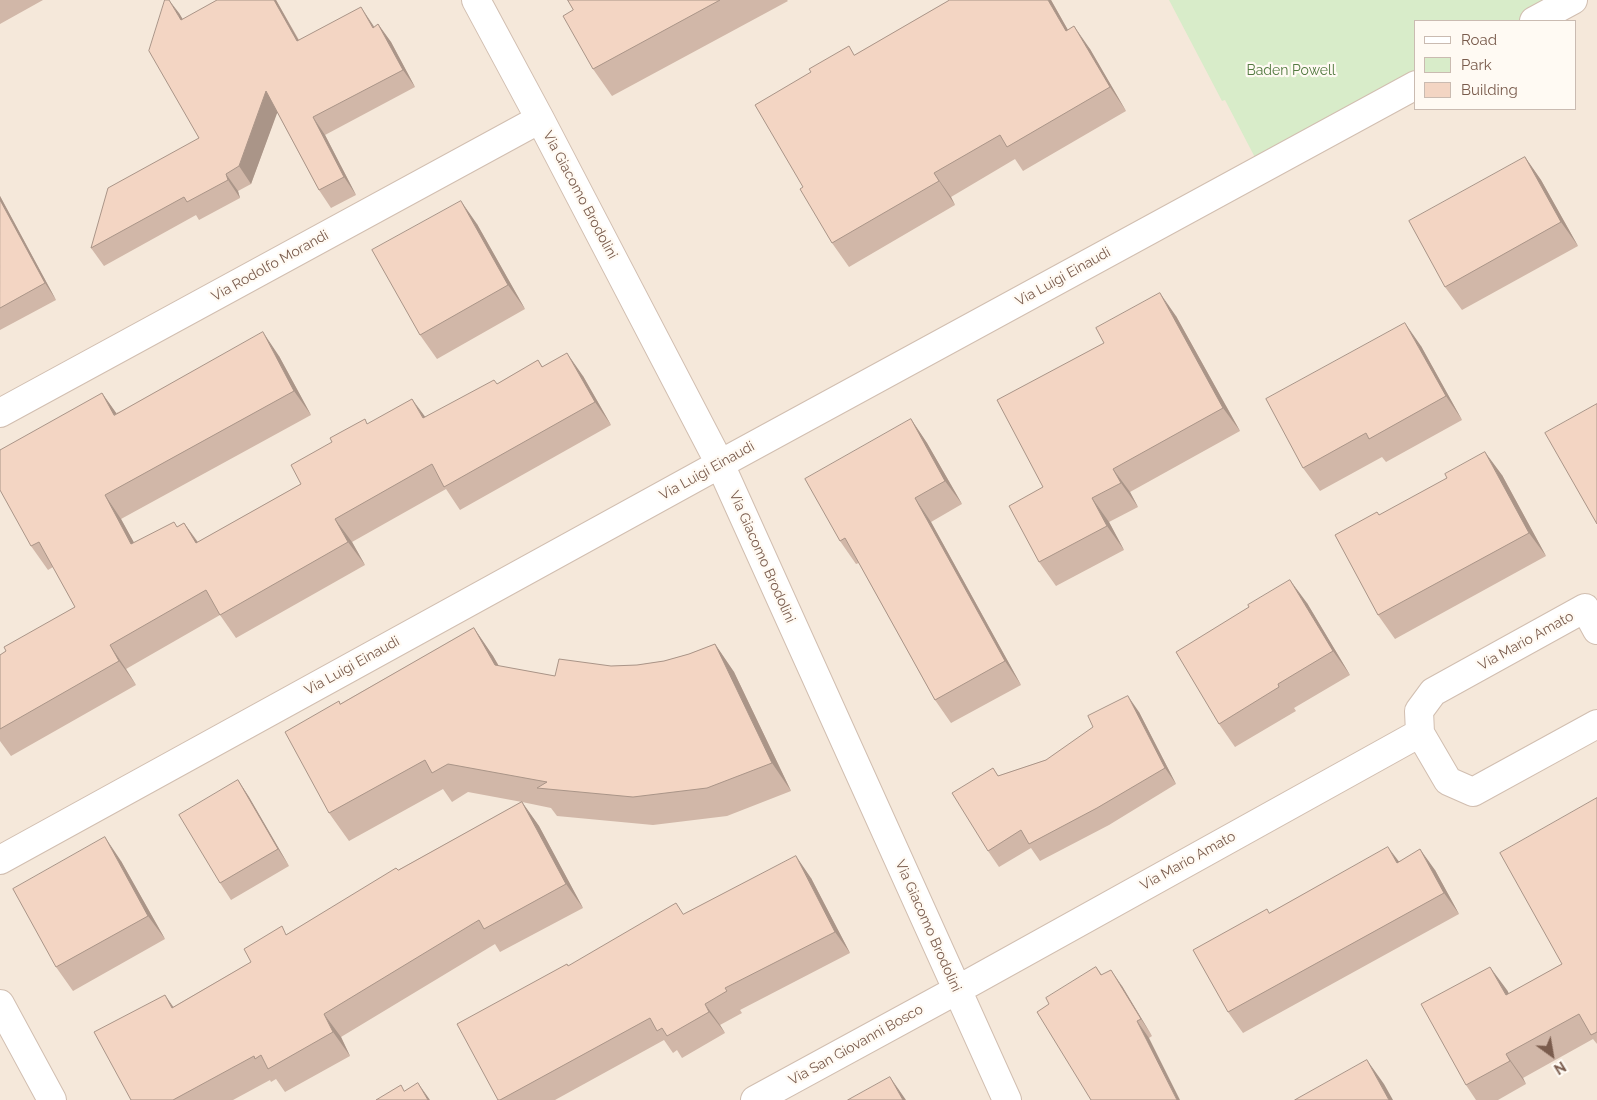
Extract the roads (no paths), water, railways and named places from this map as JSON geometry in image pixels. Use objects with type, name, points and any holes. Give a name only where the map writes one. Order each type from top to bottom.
[{"type":"street","name":"Via Giacomo Brodolini","points":[[476,0],[720,464],[1007,1100]]},
{"type":"street","points":[[1536,20],[1573,0]]},
{"type":"street","name":"Via Luigi Einaudi","points":[[0,860],[720,464],[1414,86]]},
{"type":"street","name":"Via Rodolfo Morandi","points":[[0,413],[540,119]]},
{"type":"street","name":"Via Mario Amato","points":[[957,990],[1420,733],[1419,711],[1433,692],[1585,608],[1597,630]]},
{"type":"street","points":[[1420,733],[1448,781],[1473,792],[1597,724]]},
{"type":"street","name":"Via San Giovanni Bosco","points":[[755,1100],[957,990]]},
{"type":"street","points":[[0,1004],[52,1100]]},
{"type":"park label","name":"Baden Powell","points":[[1291,71]]}]
